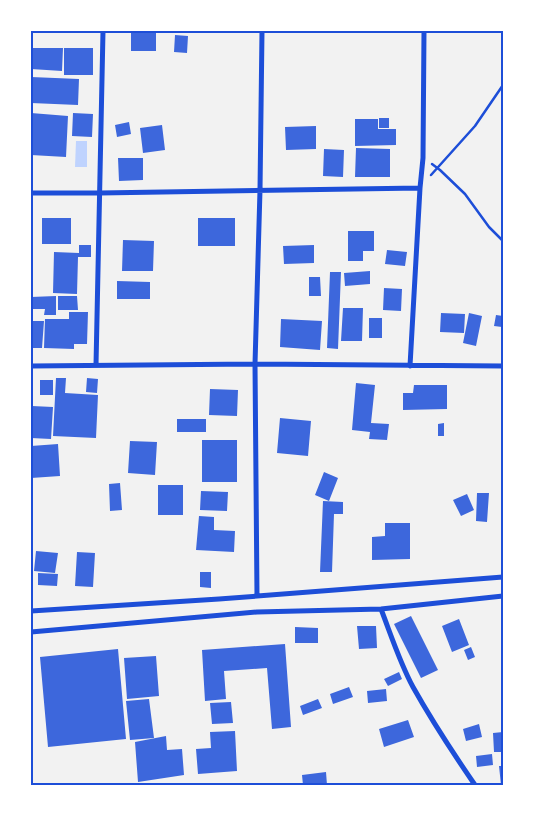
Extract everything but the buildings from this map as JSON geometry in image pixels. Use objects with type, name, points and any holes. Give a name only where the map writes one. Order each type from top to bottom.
[{"type":"street","points":[[96,365],[103,31]]},
{"type":"street","points":[[257,596],[255,364],[262,31]]},
{"type":"street","points":[[410,366],[423,158],[424,31]]},
{"type":"street","points":[[31,193],[420,188]]},
{"type":"street","points":[[31,366],[255,364],[503,366]]},
{"type":"street","points":[[31,611],[503,577]]},
{"type":"street","points":[[31,632],[256,612],[381,609],[503,596]]},
{"type":"street","points":[[381,609],[413,686],[475,785]]},
{"type":"path","points":[[420,188],[475,126],[503,85]]},
{"type":"path","points":[[423,158],[438,168],[465,194],[489,227],[503,241]]},
{"type":"water","points":[[76,141],[87,141],[87,167],[75,167]]}]
